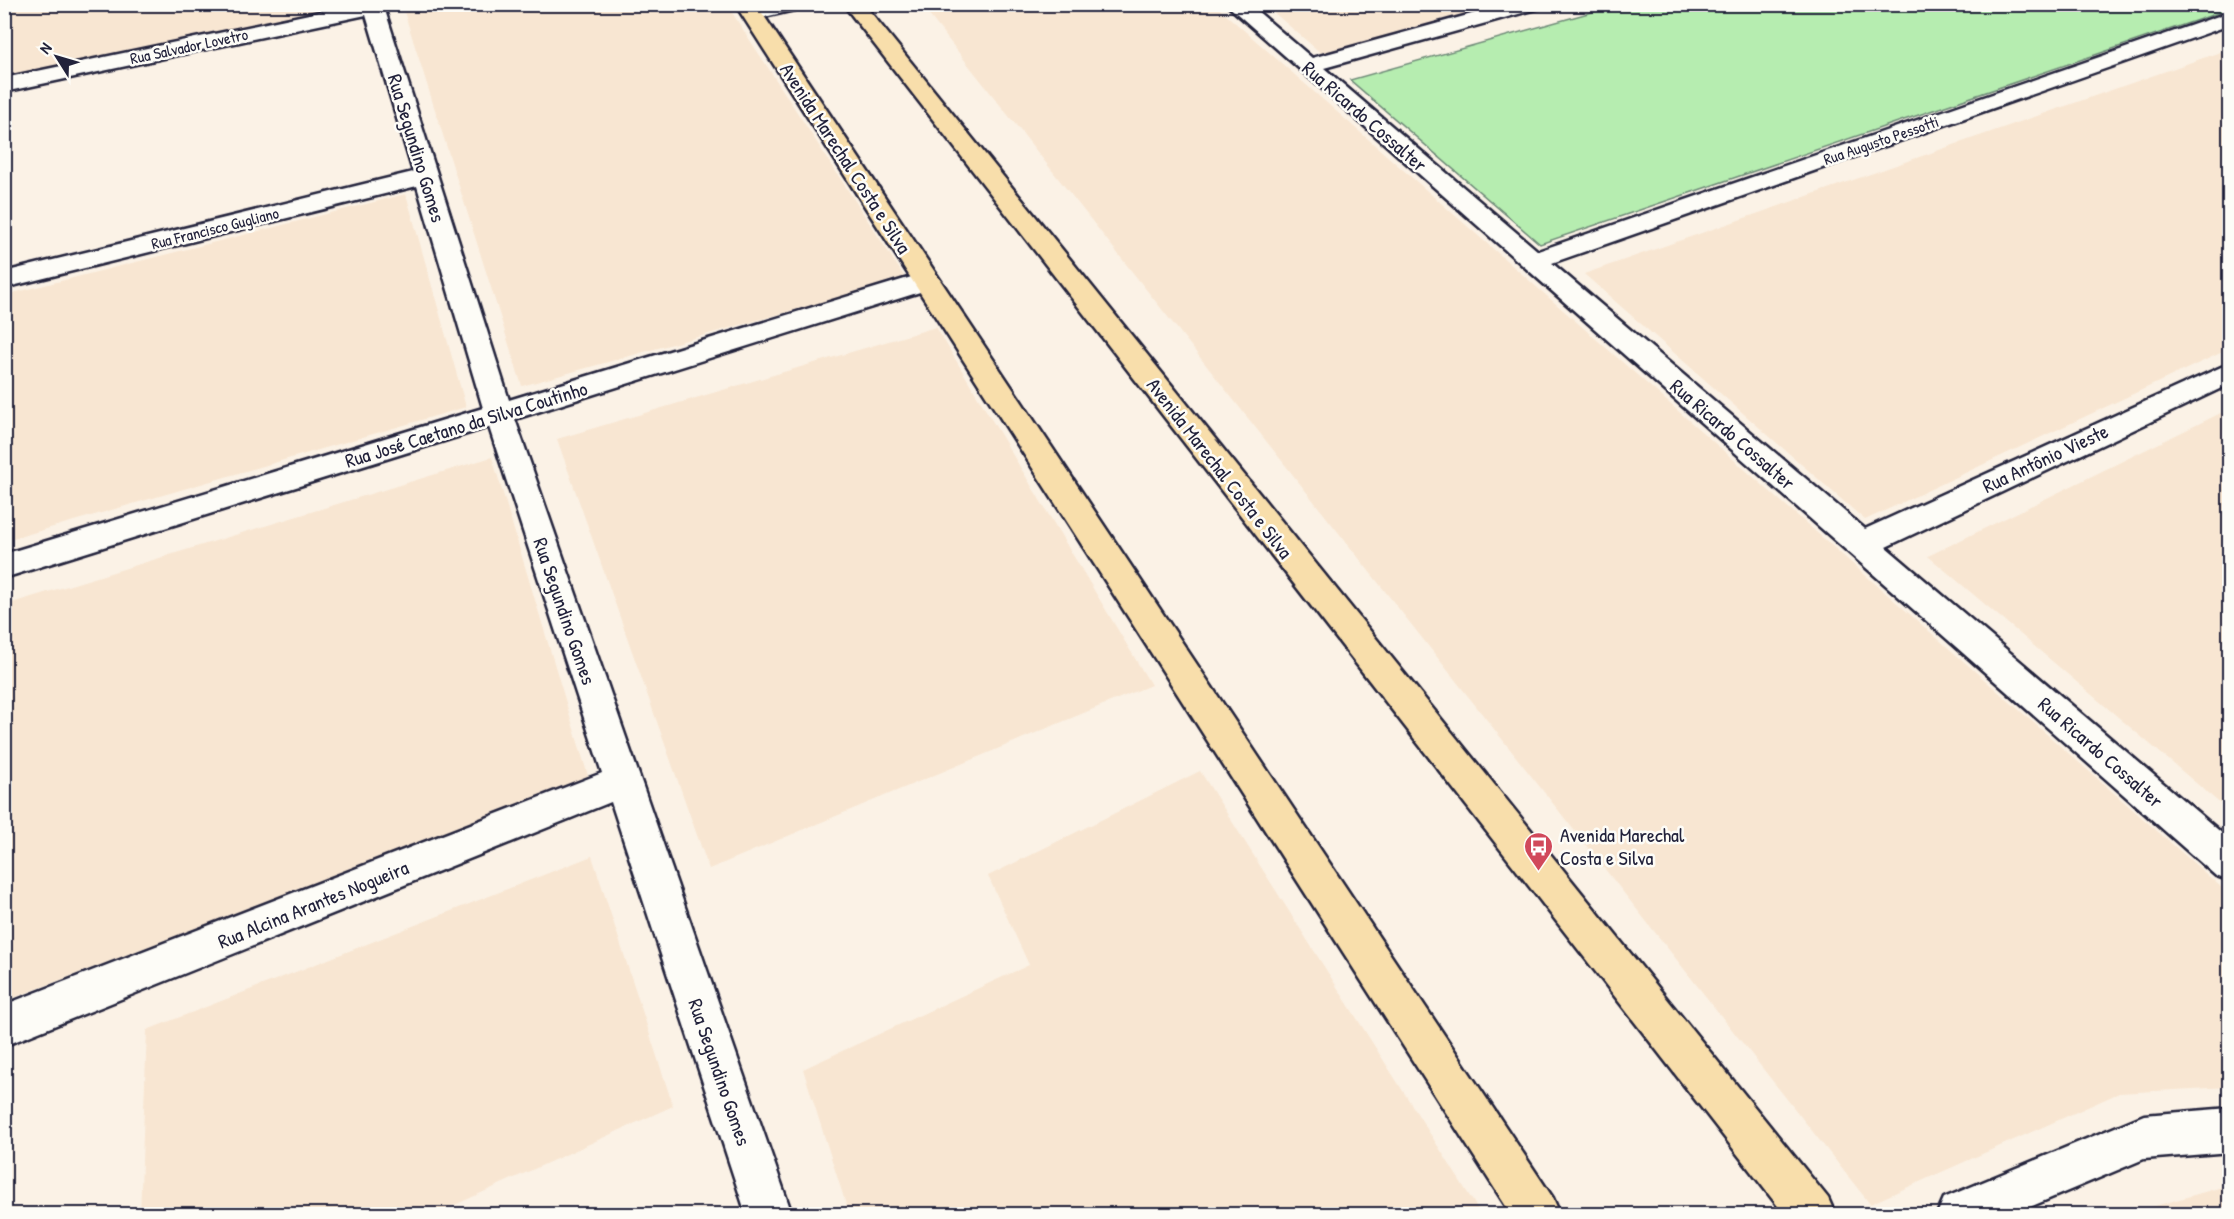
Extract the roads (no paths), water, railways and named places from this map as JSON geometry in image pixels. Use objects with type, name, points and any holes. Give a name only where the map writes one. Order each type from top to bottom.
[{"type":"main road","name":"Avenida Marechal Costa e Silva","points":[[853,4],[1812,1215]]},
{"type":"main road","name":"Avenida Marechal Costa e Silva","points":[[748,9],[1537,1215]]},
{"type":"street","points":[[748,9],[796,4]]},
{"type":"street","name":"Rua Ricardo Cossalter","points":[[1236,4],[2229,864]]},
{"type":"street","points":[[1307,66],[1533,4]]},
{"type":"street","name":"Rua Salvador Lovetro","points":[[4,85],[374,6]]},
{"type":"street","name":"Rua Segundino Gomes","points":[[374,6],[499,414],[769,1215]]},
{"type":"street","name":"Rua Augusto Pessotti","points":[[1533,261],[2229,18]]},
{"type":"street","name":"Rua Francisco Gugliano","points":[[4,280],[426,176]]},
{"type":"street","name":"Rua José Caetano da Silva Coutinho","points":[[4,566],[927,281]]},
{"type":"street","name":"Rua Antônio Vieste","points":[[1861,545],[2229,372]]},
{"type":"street","name":"Rua Alcina Arantes Nogueira","points":[[4,1026],[622,781]]},
{"type":"street","points":[[1960,1215],[2144,1137],[2229,1130]]},
{"type":"place","name":"Avenida Marechal Costa e Silva","points":[[1539,872]]}]
